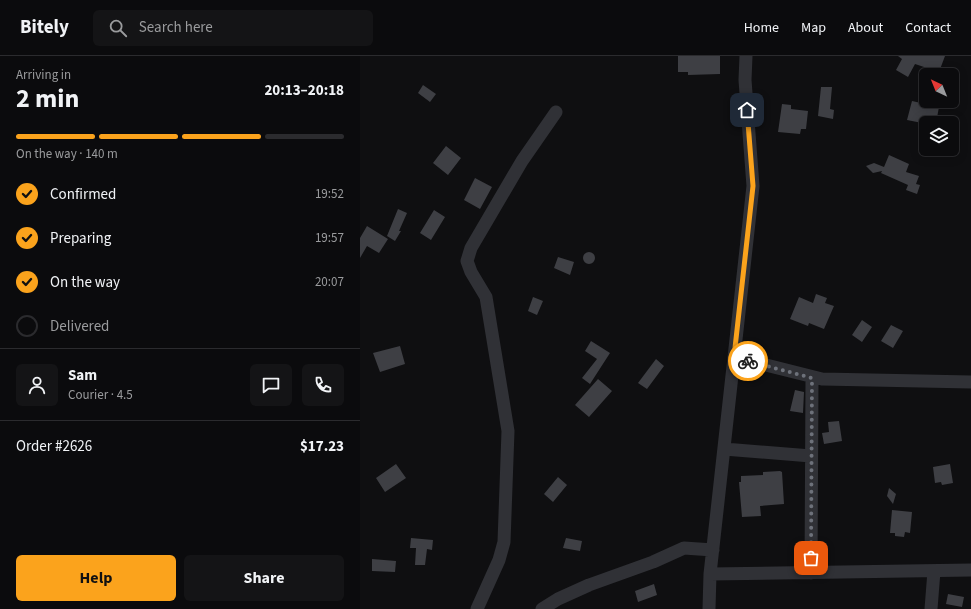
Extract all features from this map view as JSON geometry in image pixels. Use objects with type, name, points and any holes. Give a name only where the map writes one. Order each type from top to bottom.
[{"type":"street","points":[[709,609],[710,574],[753,186],[745,80],[746,56]]},
{"type":"street","points":[[476,609],[499,560],[504,542],[508,431],[486,297],[471,272],[467,261],[471,248],[522,161],[556,112]]},
{"type":"street","points":[[734,357],[812,378],[971,382]]},
{"type":"street","points":[[811,573],[812,378]]},
{"type":"street","points":[[724,449],[811,456]]},
{"type":"street","points":[[542,609],[558,599],[589,585],[654,562],[684,548],[713,550]]},
{"type":"street","points":[[710,574],[971,570]]},
{"type":"street","points":[[931,609],[934,571]]},
{"type":"building","points":[[678,56],[720,56],[720,74],[688,75],[688,72],[678,72]]},
{"type":"building","points":[[898,56],[945,56],[940,68],[927,68],[915,64],[908,77],[896,70],[902,59]]},
{"type":"building","points":[[423,85],[436,94],[430,102],[418,93]]},
{"type":"building","points":[[821,87],[832,87],[830,109],[834,110],[833,119],[818,116]]},
{"type":"building","points":[[912,101],[919,103],[919,108],[939,108],[937,116],[919,116],[919,122],[907,120]]},
{"type":"building","points":[[782,104],[791,105],[791,109],[808,111],[806,129],[801,129],[800,134],[778,132]]},
{"type":"building","points":[[446,146],[461,158],[448,175],[433,163]]},
{"type":"building","points":[[889,155],[909,164],[906,172],[919,176],[916,184],[920,185],[917,194],[906,190],[908,185],[881,173],[882,171],[873,173],[866,166],[874,163],[884,167]]},
{"type":"building","points":[[475,178],[492,187],[480,209],[464,200]]},
{"type":"building","points":[[398,209],[407,213],[399,231],[401,231],[395,241],[387,236]]},
{"type":"building","points":[[434,210],[445,217],[431,240],[420,233]]},
{"type":"building","points":[[367,226],[388,239],[379,253],[367,246],[360,258],[360,238]]},
{"type":"building","points":[[589,252],[593,254],[595,258],[593,262],[589,264],[585,262],[583,258],[585,254]]},
{"type":"building","points":[[558,257],[574,262],[570,275],[554,268]]},
{"type":"building","points":[[816,294],[827,298],[825,303],[834,306],[824,329],[809,323],[808,326],[790,319],[799,297],[813,303]]},
{"type":"building","points":[[533,297],[543,301],[537,315],[528,311]]},
{"type":"building","points":[[862,320],[872,327],[862,342],[852,335]]},
{"type":"building","points":[[891,325],[903,331],[893,348],[881,341]]},
{"type":"building","points":[[591,341],[610,353],[590,384],[582,378],[597,359],[585,351]]},
{"type":"building","points":[[400,346],[405,364],[380,372],[373,353]]},
{"type":"building","points":[[656,359],[664,366],[647,389],[638,383]]},
{"type":"building","points":[[598,379],[612,391],[589,417],[575,405]]},
{"type":"building","points":[[795,390],[804,392],[803,413],[790,411]]},
{"type":"building","points":[[839,421],[842,441],[824,444],[822,433],[829,432],[828,422]]},
{"type":"building","points":[[396,464],[406,478],[385,492],[376,478]]},
{"type":"building","points":[[950,464],[953,483],[942,485],[941,482],[935,483],[933,467]]},
{"type":"building","points":[[763,472],[782,472],[784,504],[760,506],[761,516],[742,517],[739,482],[741,482],[741,476],[763,475]]},
{"type":"building","points":[[558,477],[567,485],[553,502],[544,494]]},
{"type":"building","points":[[889,488],[896,494],[893,504],[887,496]]},
{"type":"building","points":[[892,510],[912,512],[910,533],[905,532],[904,537],[895,536],[895,533],[890,533]]},
{"type":"building","points":[[411,538],[433,540],[432,550],[427,549],[425,565],[415,565],[416,548],[410,548]]},
{"type":"building","points":[[566,538],[582,541],[580,551],[563,548]]},
{"type":"building","points":[[372,559],[396,561],[395,572],[372,571]]},
{"type":"building","points":[[654,584],[657,595],[638,602],[635,591]]},
{"type":"building","points":[[948,594],[964,597],[962,607],[946,604]]},
{"type":"way so far","points":[[748,361],[812,378],[811,558]]},
{"type":"route","points":[[747,110],[753,186],[734,357],[748,361]]}]
